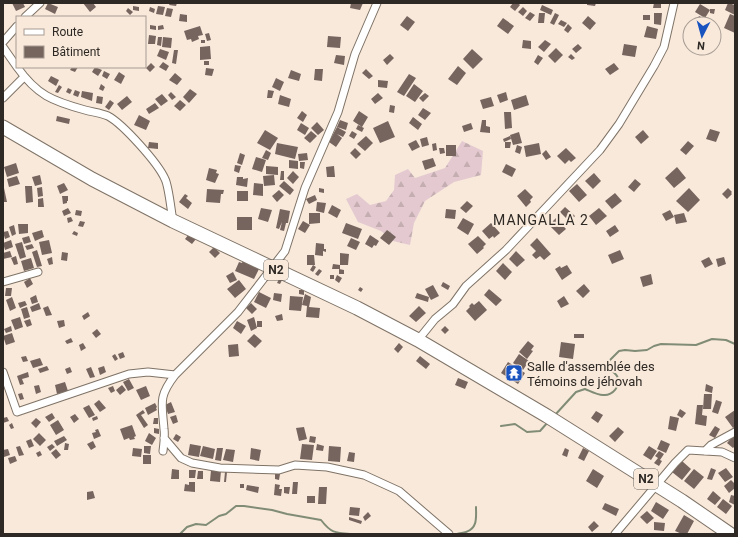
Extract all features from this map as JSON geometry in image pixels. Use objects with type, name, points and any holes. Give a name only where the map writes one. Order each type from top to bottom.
[{"type":"highway","name":"N2","points":[[3,127],[92,179],[173,221],[357,308],[418,340],[562,425],[682,501],[730,534]]},
{"type":"street","points":[[26,16],[40,3]]},
{"type":"street","points":[[163,451],[164,438],[161,405],[166,386],[175,375],[238,312],[285,251],[305,188],[338,112],[355,54],[377,3]]},
{"type":"street","points":[[418,340],[435,319],[453,304],[466,286],[506,250],[600,150],[622,118],[664,47],[674,3]]},
{"type":"street","points":[[3,42],[16,27]]},
{"type":"street","points":[[3,47],[16,66]]},
{"type":"street","points":[[18,68],[24,77],[44,95],[60,103],[108,116],[122,126],[151,158],[165,179],[173,221]]},
{"type":"street","points":[[3,98],[24,77]]},
{"type":"street","points":[[3,282],[38,272]]},
{"type":"street","points":[[3,372],[17,412],[129,374],[148,372],[175,375]]},
{"type":"street","points":[[705,451],[711,445],[735,432]]},
{"type":"street","points":[[164,438],[182,458],[192,463],[220,468],[280,470],[295,465],[328,467],[364,475],[399,491],[449,534]]},
{"type":"street","points":[[615,534],[675,463],[688,450],[722,452],[735,458]]},
{"type":"green space","points":[[462,141],[483,151],[481,175],[454,182],[425,201],[414,223],[410,245],[393,241],[381,231],[358,222],[346,199],[357,194],[370,205],[386,201],[394,190],[395,175],[408,169],[415,178],[445,168]]},
{"type":"building","points":[[12,3],[23,3],[25,7],[16,11]]},
{"type":"building","points":[[48,3],[58,7],[55,14],[45,9]]},
{"type":"building","points":[[83,3],[93,3],[96,7],[90,12]]},
{"type":"building","points":[[170,3],[177,3],[176,6],[169,5]]},
{"type":"building","points":[[351,3],[363,3],[360,10],[350,8]]},
{"type":"building","points":[[513,3],[518,3],[520,5],[515,11],[510,7]]},
{"type":"building","points":[[587,3],[596,3],[595,6],[587,5]]},
{"type":"building","points":[[654,3],[661,3],[661,8],[653,8]]},
{"type":"building","points":[[728,3],[735,5],[735,15],[725,10]]},
{"type":"building","points":[[700,4],[710,10],[706,16],[702,16],[695,12]]},
{"type":"building","points":[[542,5],[553,10],[551,15],[540,10]]},
{"type":"building","points":[[133,6],[139,7],[139,11],[133,10]]},
{"type":"building","points":[[158,6],[165,7],[163,15],[156,14]]},
{"type":"building","points":[[150,7],[155,9],[154,13],[149,11]]},
{"type":"building","points":[[523,7],[527,11],[523,16],[518,12]]},
{"type":"building","points":[[128,8],[133,12],[130,15],[126,11]]},
{"type":"building","points":[[167,8],[173,9],[171,17],[165,16]]},
{"type":"building","points":[[710,9],[715,9],[714,14],[710,13]]},
{"type":"building","points":[[530,12],[535,15],[530,21],[525,18]]},
{"type":"building","points":[[539,13],[545,13],[544,23],[538,23]]},
{"type":"building","points":[[555,13],[559,15],[554,25],[550,23]]},
{"type":"building","points":[[654,13],[662,13],[661,25],[654,24]]},
{"type":"building","points":[[180,14],[187,15],[187,22],[179,21]]},
{"type":"building","points":[[730,14],[735,16],[735,33],[724,28]]},
{"type":"building","points":[[643,15],[650,15],[650,20],[643,20]]},
{"type":"building","points":[[407,16],[415,22],[408,31],[400,25]]},
{"type":"building","points":[[588,16],[596,23],[590,30],[582,23]]},
{"type":"building","points":[[503,18],[514,26],[508,34],[497,26]]},
{"type":"building","points":[[561,20],[567,23],[564,27],[558,24]]},
{"type":"building","points":[[568,24],[572,28],[568,33],[564,30]]},
{"type":"building","points":[[150,25],[156,26],[156,30],[150,29]]},
{"type":"building","points":[[163,25],[164,29],[158,30],[158,26]]},
{"type":"building","points":[[200,26],[203,35],[198,36],[199,39],[192,42],[191,39],[187,40],[184,31]]},
{"type":"building","points":[[647,26],[658,29],[656,39],[644,37]]},
{"type":"building","points":[[209,33],[211,40],[207,41],[205,34]]},
{"type":"building","points":[[149,35],[156,36],[155,44],[148,44]]},
{"type":"building","points":[[328,36],[341,37],[340,48],[327,47]]},
{"type":"building","points":[[158,37],[162,37],[161,46],[157,45]]},
{"type":"building","points":[[163,37],[172,38],[171,48],[162,47]]},
{"type":"building","points":[[201,40],[205,40],[205,43],[201,43]]},
{"type":"building","points":[[523,40],[531,41],[531,49],[522,48]]},
{"type":"building","points":[[545,40],[551,44],[544,52],[538,47]]},
{"type":"building","points":[[578,44],[582,48],[576,53],[572,49]]},
{"type":"building","points":[[624,44],[637,46],[635,57],[622,55]]},
{"type":"building","points":[[210,46],[211,59],[200,60],[200,47]]},
{"type":"building","points":[[556,48],[563,55],[555,63],[548,56]]},
{"type":"building","points":[[160,49],[169,52],[166,60],[157,56]]},
{"type":"building","points":[[472,49],[483,59],[473,69],[463,59]]},
{"type":"building","points":[[174,50],[178,50],[176,64],[172,63]]},
{"type":"building","points":[[390,54],[394,58],[387,65],[383,60]]},
{"type":"building","points":[[571,54],[575,58],[572,60],[568,57]]},
{"type":"building","points":[[336,55],[345,56],[344,65],[334,63]]},
{"type":"building","points":[[538,55],[543,58],[538,65],[534,62]]},
{"type":"building","points":[[204,61],[209,61],[209,65],[204,65]]},
{"type":"building","points":[[163,62],[169,66],[166,71],[159,67]]},
{"type":"building","points":[[151,63],[155,67],[150,72],[146,68]]},
{"type":"building","points":[[614,63],[619,69],[610,75],[605,69]]},
{"type":"building","points":[[458,66],[466,73],[457,85],[448,79]]},
{"type":"building","points":[[71,68],[77,68],[75,72],[70,70]]},
{"type":"building","points":[[94,68],[102,70],[98,76],[92,72]]},
{"type":"building","points":[[206,68],[214,69],[212,76],[205,75]]},
{"type":"building","points":[[315,69],[323,69],[322,81],[314,80]]},
{"type":"building","points":[[366,69],[373,76],[369,79],[362,73]]},
{"type":"building","points":[[291,70],[301,74],[299,81],[288,78]]},
{"type":"building","points":[[104,71],[110,74],[107,79],[102,76]]},
{"type":"building","points":[[119,72],[125,76],[121,84],[114,80]]},
{"type":"building","points":[[175,73],[182,79],[177,85],[169,80]]},
{"type":"building","points":[[409,74],[416,78],[404,96],[397,92]]},
{"type":"building","points":[[51,76],[59,80],[56,86],[48,81]]},
{"type":"building","points":[[276,78],[284,82],[280,91],[272,87]]},
{"type":"building","points":[[378,80],[388,81],[387,88],[378,87]]},
{"type":"building","points":[[101,84],[105,87],[103,91],[99,89]]},
{"type":"building","points":[[414,84],[423,91],[415,102],[406,96]]},
{"type":"building","points":[[59,85],[62,87],[58,93],[55,92]]},
{"type":"building","points":[[68,88],[72,90],[70,94],[66,92]]},
{"type":"building","points":[[190,89],[197,94],[189,103],[183,97]]},
{"type":"building","points":[[75,90],[80,92],[78,97],[73,95]]},
{"type":"building","points":[[268,90],[274,91],[272,98],[267,98]]},
{"type":"building","points":[[82,91],[93,93],[92,101],[81,97]]},
{"type":"building","points":[[171,92],[176,97],[172,100],[168,95]]},
{"type":"building","points":[[506,92],[508,100],[500,103],[497,95]]},
{"type":"building","points":[[378,93],[383,98],[375,104],[371,99]]},
{"type":"building","points":[[425,93],[429,96],[423,102],[419,98]]},
{"type":"building","points":[[162,94],[168,101],[161,106],[155,99]]},
{"type":"building","points":[[280,95],[291,99],[289,107],[278,104]]},
{"type":"building","points":[[526,95],[529,105],[514,110],[511,100]]},
{"type":"building","points":[[97,96],[103,97],[102,104],[96,103]]},
{"type":"building","points":[[127,96],[132,102],[122,110],[117,104]]},
{"type":"building","points":[[491,97],[494,106],[483,109],[480,100]]},
{"type":"building","points":[[110,100],[114,103],[109,110],[105,107]]},
{"type":"building","points":[[180,100],[186,105],[180,111],[174,106]]},
{"type":"building","points":[[155,103],[159,108],[149,114],[146,109]]},
{"type":"building","points":[[390,105],[395,106],[394,113],[389,112]]},
{"type":"building","points":[[423,108],[431,113],[425,120],[418,115]]},
{"type":"building","points":[[302,111],[307,115],[303,122],[297,118]]},
{"type":"building","points":[[359,111],[368,117],[362,127],[353,121]]},
{"type":"building","points":[[504,112],[511,112],[512,128],[505,129]]},
{"type":"building","points":[[139,115],[150,121],[146,130],[134,125]]},
{"type":"building","points":[[57,116],[70,119],[69,124],[56,121]]},
{"type":"building","points":[[413,117],[422,124],[418,130],[409,123]]},
{"type":"building","points":[[340,120],[348,123],[346,130],[337,127]]},
{"type":"building","points":[[482,120],[486,120],[486,126],[490,127],[490,133],[480,132]]},
{"type":"building","points":[[388,121],[395,137],[380,143],[373,128]]},
{"type":"building","points":[[317,122],[324,130],[318,135],[311,128]]},
{"type":"building","points":[[301,123],[309,128],[305,135],[297,130]]},
{"type":"building","points":[[471,123],[473,129],[464,132],[462,126]]},
{"type":"building","points":[[358,125],[364,128],[362,132],[356,129]]},
{"type":"building","points":[[337,127],[346,132],[343,137],[337,134],[342,138],[336,147],[329,142]]},
{"type":"building","points":[[710,129],[720,132],[716,142],[706,139]]},
{"type":"building","points":[[265,130],[278,138],[270,150],[257,143]]},
{"type":"building","points":[[643,130],[649,137],[641,144],[635,137]]},
{"type":"building","points":[[311,131],[317,136],[310,143],[304,138]]},
{"type":"building","points":[[352,131],[357,134],[354,139],[349,136]]},
{"type":"building","points":[[519,132],[522,143],[513,145],[510,135]]},
{"type":"building","points":[[366,136],[373,143],[365,151],[357,144]]},
{"type":"building","points":[[510,136],[511,139],[504,142],[503,139]]},
{"type":"building","points":[[427,137],[429,145],[422,147],[420,139]]},
{"type":"building","points":[[416,140],[420,147],[412,151],[408,144]]},
{"type":"building","points":[[688,141],[694,146],[686,155],[680,150]]},
{"type":"building","points":[[149,142],[158,143],[158,149],[148,148]]},
{"type":"building","points":[[505,142],[511,142],[510,148],[505,148]]},
{"type":"building","points":[[277,143],[298,147],[295,159],[275,154]]},
{"type":"building","points":[[436,143],[437,150],[433,151],[432,144]]},
{"type":"building","points":[[539,143],[541,154],[526,157],[524,146]]},
{"type":"building","points":[[446,145],[456,145],[456,156],[446,156]]},
{"type":"building","points":[[517,145],[522,147],[520,154],[515,152]]},
{"type":"building","points":[[355,148],[361,154],[356,159],[350,153]]},
{"type":"building","points":[[439,148],[444,148],[445,153],[440,154]]},
{"type":"building","points":[[566,148],[576,158],[571,162],[569,160],[565,164],[557,156]]},
{"type":"building","points":[[266,150],[271,153],[268,160],[262,158]]},
{"type":"building","points":[[546,150],[551,157],[546,160],[542,154]]},
{"type":"building","points":[[240,153],[245,155],[242,165],[237,163]]},
{"type":"building","points":[[307,153],[308,160],[299,161],[298,154]]},
{"type":"building","points":[[256,157],[266,160],[262,172],[252,169]]},
{"type":"building","points":[[433,158],[436,166],[425,170],[422,161]]},
{"type":"building","points":[[289,160],[298,161],[298,169],[289,168]]},
{"type":"building","points":[[300,162],[305,162],[304,169],[300,168]]},
{"type":"building","points":[[16,163],[19,173],[7,177],[4,167]]},
{"type":"building","points":[[506,164],[516,169],[512,177],[502,172]]},
{"type":"building","points":[[235,165],[241,166],[239,173],[234,171]]},
{"type":"building","points":[[266,166],[278,167],[278,175],[266,174]]},
{"type":"building","points":[[334,166],[335,177],[327,177],[326,167]]},
{"type":"building","points":[[677,167],[686,178],[674,188],[665,178]]},
{"type":"building","points":[[209,168],[217,170],[216,173],[219,174],[215,183],[206,180]]},
{"type":"building","points":[[281,171],[284,171],[284,180],[280,180]]},
{"type":"building","points":[[293,171],[299,177],[293,184],[287,178]]},
{"type":"building","points":[[594,173],[601,181],[593,189],[585,181]]},
{"type":"building","points":[[40,175],[42,184],[35,186],[32,177]]},
{"type":"building","points":[[274,175],[275,185],[264,186],[263,176]]},
{"type":"building","points":[[17,176],[20,184],[9,187],[7,179]]},
{"type":"building","points":[[237,177],[243,177],[243,179],[248,178],[247,187],[236,185]]},
{"type":"building","points":[[635,179],[641,184],[634,192],[628,187]]},
{"type":"building","points":[[284,181],[294,190],[290,195],[279,186]]},
{"type":"building","points":[[64,183],[68,190],[60,194],[57,186]]},
{"type":"building","points":[[254,183],[263,184],[263,196],[253,195]]},
{"type":"building","points":[[577,184],[587,195],[579,202],[569,191]]},
{"type":"building","points":[[25,186],[32,186],[33,202],[26,203]]},
{"type":"building","points":[[42,187],[43,196],[38,197],[37,188]]},
{"type":"building","points":[[4,188],[7,202],[3,202]]},
{"type":"building","points":[[319,188],[324,189],[324,193],[319,192]]},
{"type":"building","points":[[689,188],[700,200],[688,212],[676,201]]},
{"type":"building","points":[[728,188],[732,194],[727,199],[722,194]]},
{"type":"building","points":[[207,189],[224,190],[223,194],[221,194],[220,203],[206,202]]},
{"type":"building","points":[[525,189],[533,197],[530,200],[531,202],[526,207],[517,196]]},
{"type":"building","points":[[279,190],[284,195],[277,202],[272,196]]},
{"type":"building","points":[[237,191],[248,191],[248,201],[237,201]]},
{"type":"building","points":[[615,193],[622,201],[612,209],[605,201]]},
{"type":"building","points":[[185,194],[188,196],[186,198],[192,203],[188,209],[179,202]]},
{"type":"building","points":[[315,195],[317,200],[309,204],[306,199]]},
{"type":"building","points":[[62,196],[68,196],[67,203],[63,204]]},
{"type":"building","points":[[43,198],[44,207],[38,207],[38,199]]},
{"type":"building","points":[[467,201],[473,206],[466,213],[460,208]]},
{"type":"building","points":[[317,202],[326,203],[324,213],[316,211]]},
{"type":"building","points":[[332,205],[341,210],[337,218],[328,213]]},
{"type":"building","points":[[565,207],[575,216],[570,222],[560,212]]},
{"type":"building","points":[[68,208],[71,213],[64,216],[62,211]]},
{"type":"building","points":[[261,208],[272,210],[268,222],[258,219]]},
{"type":"building","points":[[599,208],[607,216],[596,225],[589,216]]},
{"type":"building","points":[[280,209],[290,211],[288,223],[286,223],[284,231],[280,230],[282,222],[279,229],[276,228]]},
{"type":"building","points":[[446,209],[456,210],[455,219],[445,218]]},
{"type":"building","points":[[76,210],[82,211],[81,216],[75,215]]},
{"type":"building","points":[[670,210],[674,217],[666,221],[662,214]]},
{"type":"building","points":[[309,213],[320,213],[320,223],[309,224]]},
{"type":"building","points":[[684,213],[687,222],[676,224],[674,215]]},
{"type":"building","points":[[71,217],[73,221],[68,223],[67,218]]},
{"type":"building","points":[[237,217],[252,217],[252,230],[237,230]]},
{"type":"building","points":[[463,218],[474,224],[468,235],[457,228]]},
{"type":"building","points":[[556,218],[566,229],[559,235],[549,225]]},
{"type":"building","points":[[80,221],[85,222],[83,227],[78,226]]},
{"type":"building","points":[[303,221],[310,225],[305,233],[298,229]]},
{"type":"building","points":[[346,223],[362,229],[358,239],[342,233]]},
{"type":"building","points":[[491,223],[500,233],[494,238],[493,236],[489,239],[482,231]]},
{"type":"building","points":[[18,224],[28,224],[28,233],[19,234]]},
{"type":"building","points":[[14,225],[16,234],[12,236],[9,227]]},
{"type":"building","points":[[615,225],[619,231],[610,237],[606,231]]},
{"type":"building","points":[[42,230],[44,237],[35,241],[32,233]]},
{"type":"building","points":[[387,230],[396,237],[389,245],[380,238]]},
{"type":"building","points":[[8,231],[10,237],[5,239],[3,232]]},
{"type":"building","points":[[74,231],[78,233],[77,236],[72,234]]},
{"type":"building","points":[[189,234],[196,239],[192,244],[185,239]]},
{"type":"building","points":[[370,235],[379,241],[376,246],[374,245],[372,248],[365,244]]},
{"type":"building","points":[[29,236],[31,242],[24,244],[22,238]]},
{"type":"building","points":[[478,236],[486,244],[477,254],[468,244]]},
{"type":"building","points":[[351,238],[360,242],[356,250],[347,246]]},
{"type":"building","points":[[537,238],[551,254],[544,260],[540,256],[536,259],[532,255],[536,251],[530,245]]},
{"type":"building","points":[[11,240],[13,247],[5,250],[3,243]]},
{"type":"building","points":[[49,240],[52,253],[42,255],[39,242]]},
{"type":"building","points":[[22,242],[26,257],[20,259],[15,244]]},
{"type":"building","points":[[316,243],[324,244],[324,249],[326,249],[326,252],[323,251],[323,256],[315,255]]},
{"type":"building","points":[[32,244],[34,248],[27,250],[25,246]]},
{"type":"building","points":[[214,247],[220,253],[215,258],[209,252]]},
{"type":"building","points":[[37,250],[42,266],[37,267],[32,252]]},
{"type":"building","points":[[620,250],[624,259],[612,264],[608,255]]},
{"type":"building","points":[[10,251],[12,257],[3,259],[3,253]]},
{"type":"building","points":[[516,251],[525,260],[517,267],[509,259]]},
{"type":"building","points":[[62,252],[68,253],[67,261],[61,260]]},
{"type":"building","points":[[340,253],[349,254],[348,265],[340,265]]},
{"type":"building","points":[[307,255],[314,255],[315,265],[307,265]]},
{"type":"building","points":[[16,256],[18,264],[14,265],[11,258]]},
{"type":"building","points":[[52,257],[53,264],[49,265],[47,259]]},
{"type":"building","points":[[709,257],[713,264],[705,268],[701,261]]},
{"type":"building","points":[[724,257],[726,264],[718,267],[716,259]]},
{"type":"building","points":[[31,258],[34,268],[24,271],[21,261]]},
{"type":"building","points":[[244,258],[251,261],[249,264],[259,269],[254,279],[235,271],[239,262],[242,263]]},
{"type":"building","points":[[503,263],[512,272],[505,280],[496,271]]},
{"type":"building","points":[[333,264],[340,265],[340,269],[332,269]]},
{"type":"building","points":[[313,265],[316,267],[313,272],[310,270]]},
{"type":"building","points":[[567,265],[572,273],[562,280],[555,269],[560,266],[561,268]]},
{"type":"building","points":[[319,269],[322,271],[318,276],[315,274]]},
{"type":"building","points":[[339,269],[344,270],[344,274],[339,274]]},
{"type":"building","points":[[233,272],[237,280],[230,283],[226,276]]},
{"type":"building","points":[[651,274],[653,284],[643,287],[640,277]]},
{"type":"building","points":[[330,275],[334,275],[334,279],[330,279]]},
{"type":"building","points":[[337,275],[342,278],[339,283],[335,280]]},
{"type":"building","points":[[280,277],[283,278],[280,284],[277,283]]},
{"type":"building","points":[[30,278],[33,284],[27,288],[24,282]]},
{"type":"building","points":[[239,280],[246,289],[235,298],[227,289]]},
{"type":"building","points":[[443,282],[450,286],[448,290],[441,286]]},
{"type":"building","points":[[584,284],[590,291],[583,298],[576,291]]},
{"type":"building","points":[[433,285],[439,296],[431,300],[425,289]]},
{"type":"building","points":[[360,287],[363,289],[361,292],[358,290]]},
{"type":"building","points":[[6,288],[12,288],[11,296],[5,296]]},
{"type":"building","points":[[489,289],[502,300],[496,306],[484,295]]},
{"type":"building","points":[[299,290],[304,290],[304,295],[299,294]]},
{"type":"building","points":[[259,292],[271,298],[266,308],[254,302]]},
{"type":"building","points":[[274,293],[282,294],[281,302],[273,300]]},
{"type":"building","points":[[417,293],[429,297],[428,302],[415,298]]},
{"type":"building","points":[[305,294],[311,297],[309,307],[320,308],[319,318],[306,317],[307,306],[302,305]]},
{"type":"building","points":[[36,295],[38,302],[32,304],[30,298]]},
{"type":"building","points":[[290,296],[303,297],[301,311],[289,310]]},
{"type":"building","points":[[564,296],[569,304],[561,308],[557,301]]},
{"type":"building","points":[[12,297],[16,308],[10,311],[6,300]]},
{"type":"building","points":[[25,301],[27,305],[20,308],[18,303]]},
{"type":"building","points":[[479,301],[487,310],[475,321],[466,311],[472,303],[474,305]]},
{"type":"building","points":[[39,303],[41,309],[32,312],[30,307]]},
{"type":"building","points":[[251,303],[257,309],[252,314],[246,308]]},
{"type":"building","points":[[48,306],[52,315],[46,316],[43,308]]},
{"type":"building","points":[[419,306],[426,313],[416,322],[409,316]]},
{"type":"building","points":[[27,307],[30,317],[24,319],[21,309]]},
{"type":"building","points":[[88,312],[90,316],[84,320],[82,316]]},
{"type":"building","points":[[282,314],[283,320],[277,321],[275,316]]},
{"type":"building","points":[[20,317],[23,327],[15,330],[11,320]]},
{"type":"building","points":[[254,317],[257,328],[251,331],[247,320]]},
{"type":"building","points":[[30,319],[32,325],[27,327],[24,321]]},
{"type":"building","points":[[64,320],[65,326],[59,328],[57,321]]},
{"type":"building","points":[[237,321],[246,326],[241,334],[233,328]]},
{"type":"building","points":[[257,321],[262,321],[262,327],[257,327]]},
{"type":"building","points":[[11,326],[12,331],[6,333],[4,329]]},
{"type":"building","points":[[445,326],[449,330],[445,334],[441,330]]},
{"type":"building","points":[[97,329],[101,334],[96,338],[92,333]]},
{"type":"building","points":[[12,333],[15,342],[6,345],[3,336]]},
{"type":"building","points":[[254,334],[262,341],[255,348],[247,341]]},
{"type":"building","points":[[574,334],[584,334],[584,338],[574,338]]},
{"type":"building","points":[[71,338],[73,342],[67,344],[65,341]]},
{"type":"building","points":[[528,341],[534,346],[531,350],[533,351],[527,359],[519,352]]},
{"type":"building","points":[[561,342],[575,344],[573,359],[559,357]]},
{"type":"building","points":[[83,343],[86,348],[81,351],[79,345]]},
{"type":"building","points":[[399,343],[403,347],[398,353],[394,349]]},
{"type":"building","points":[[238,344],[239,356],[229,357],[228,345]]},
{"type":"building","points":[[123,352],[125,357],[120,359],[118,354]]},
{"type":"building","points":[[115,354],[118,359],[115,361],[112,356]]},
{"type":"building","points":[[519,354],[529,361],[523,370],[513,363]]},
{"type":"building","points":[[26,356],[28,361],[23,362],[21,357]]},
{"type":"building","points":[[420,356],[430,364],[426,369],[416,361]]},
{"type":"building","points":[[40,358],[43,365],[33,368],[30,361]]},
{"type":"building","points":[[508,362],[525,373],[518,384],[501,373]]},
{"type":"building","points":[[47,366],[49,370],[40,373],[38,369]]},
{"type":"building","points":[[104,366],[106,372],[100,375],[98,368]]},
{"type":"building","points":[[70,367],[72,372],[67,374],[65,369]]},
{"type":"building","points":[[91,367],[95,377],[90,378],[86,369]]},
{"type":"building","points":[[28,372],[29,377],[22,379],[24,384],[20,385],[17,376]]},
{"type":"building","points":[[458,378],[468,382],[465,389],[455,385]]},
{"type":"building","points":[[129,379],[134,388],[128,391],[123,382]]},
{"type":"building","points":[[65,382],[68,391],[57,394],[55,385]]},
{"type":"building","points":[[706,384],[713,387],[712,393],[705,391]]},
{"type":"building","points":[[39,385],[41,392],[36,394],[34,386]]},
{"type":"building","points":[[122,385],[126,390],[120,395],[116,390]]},
{"type":"building","points":[[113,386],[115,391],[111,393],[108,388]]},
{"type":"building","points":[[146,386],[150,396],[141,400],[136,390]]},
{"type":"building","points":[[22,393],[24,399],[20,400],[18,394]]},
{"type":"building","points":[[704,394],[712,394],[711,409],[703,409]]},
{"type":"building","points":[[99,400],[106,408],[100,412],[94,404]]},
{"type":"building","points":[[716,400],[722,402],[718,414],[712,412]]},
{"type":"building","points":[[171,402],[175,412],[168,414],[165,405]]},
{"type":"building","points":[[155,403],[157,410],[148,415],[145,408]]},
{"type":"building","points":[[89,405],[95,415],[89,418],[83,408]]},
{"type":"building","points":[[697,405],[703,405],[702,415],[707,416],[706,426],[695,424]]},
{"type":"building","points":[[680,409],[686,413],[682,418],[677,415]]},
{"type":"building","points":[[143,410],[145,413],[141,415],[148,425],[144,428],[136,415]]},
{"type":"building","points":[[735,410],[735,427],[733,428],[725,417]]},
{"type":"building","points":[[596,411],[603,415],[598,423],[591,418]]},
{"type":"building","points":[[52,413],[55,418],[49,422],[45,417]]},
{"type":"building","points":[[75,414],[79,419],[74,423],[70,417]]},
{"type":"building","points":[[176,415],[178,422],[173,424],[170,417]]},
{"type":"building","points":[[97,416],[98,419],[93,421],[92,418]]},
{"type":"building","points":[[670,416],[679,418],[676,431],[668,429]]},
{"type":"building","points":[[7,417],[9,421],[3,423],[3,418]]},
{"type":"building","points":[[36,418],[41,422],[36,428],[31,423]]},
{"type":"building","points":[[154,418],[158,418],[158,424],[153,424]]},
{"type":"building","points":[[58,420],[64,430],[56,435],[50,425]]},
{"type":"building","points":[[12,423],[14,428],[11,429],[9,425]]},
{"type":"building","points":[[132,425],[136,436],[134,437],[135,439],[130,440],[129,438],[124,440],[120,429]]},
{"type":"building","points":[[715,426],[720,429],[715,438],[709,435]]},
{"type":"building","points":[[304,427],[307,439],[299,441],[296,428]]},
{"type":"building","points":[[618,427],[624,432],[615,442],[609,436]]},
{"type":"building","points":[[154,428],[159,429],[159,434],[154,433]]},
{"type":"building","points":[[98,429],[101,436],[94,439],[92,433],[96,432],[95,430]]},
{"type":"building","points":[[39,433],[46,440],[40,446],[33,439]]},
{"type":"building","points":[[149,433],[156,438],[152,445],[145,441]]},
{"type":"building","points":[[176,434],[181,437],[178,442],[173,439]]},
{"type":"building","points":[[64,436],[67,440],[57,446],[54,441]]},
{"type":"building","points":[[310,436],[316,437],[315,443],[309,442]]},
{"type":"building","points":[[733,436],[735,438],[735,446],[733,448],[727,443]]},
{"type":"building","points":[[31,439],[34,446],[29,448],[26,441]]},
{"type":"building","points":[[661,440],[670,444],[666,453],[657,449]]},
{"type":"building","points":[[93,441],[96,447],[91,450],[87,444]]},
{"type":"building","points":[[65,443],[69,444],[68,450],[64,450]]},
{"type":"building","points":[[52,444],[55,447],[50,451],[47,447]]},
{"type":"building","points":[[190,444],[201,446],[199,457],[188,455]]},
{"type":"building","points":[[302,444],[314,445],[312,460],[300,459]]},
{"type":"building","points":[[317,444],[324,446],[323,451],[316,450]]},
{"type":"building","points":[[20,446],[24,455],[19,456],[16,447]]},
{"type":"building","points":[[144,446],[151,446],[150,454],[144,453]]},
{"type":"building","points":[[203,446],[215,449],[213,459],[200,456]]},
{"type":"building","points":[[329,446],[341,447],[340,462],[328,461]]},
{"type":"building","points":[[649,446],[657,451],[651,460],[643,455]]},
{"type":"building","points":[[133,448],[142,449],[141,457],[132,456]]},
{"type":"building","points":[[217,448],[223,448],[221,461],[215,460]]},
{"type":"building","points":[[251,448],[261,450],[259,461],[250,459]]},
{"type":"building","points":[[565,448],[569,450],[567,457],[562,455]]},
{"type":"building","points":[[583,448],[589,451],[584,461],[578,458]]},
{"type":"building","points":[[8,449],[10,455],[4,457],[3,450]]},
{"type":"building","points":[[56,449],[61,455],[56,459],[51,453]]},
{"type":"building","points":[[226,449],[235,450],[233,462],[223,460]]},
{"type":"building","points":[[40,451],[42,455],[38,457],[36,453]]},
{"type":"building","points":[[659,451],[664,454],[660,460],[662,461],[659,466],[654,463],[658,458],[655,456]]},
{"type":"building","points":[[349,452],[355,453],[354,462],[347,461]]},
{"type":"building","points":[[143,455],[151,455],[151,464],[143,464]]},
{"type":"building","points":[[15,456],[17,461],[10,464],[8,458]]},
{"type":"building","points":[[682,461],[691,469],[682,480],[672,472]]},
{"type":"building","points":[[711,468],[716,470],[712,480],[707,479]]},
{"type":"building","points":[[726,468],[733,477],[725,482],[718,473]]},
{"type":"building","points":[[172,469],[179,470],[179,479],[171,479]]},
{"type":"building","points":[[593,469],[604,476],[597,488],[586,481]]},
{"type":"building","points":[[694,469],[704,477],[694,489],[684,481]]},
{"type":"building","points":[[189,470],[196,470],[195,478],[189,478]]},
{"type":"building","points":[[211,470],[221,471],[220,482],[210,481]]},
{"type":"building","points":[[198,471],[203,471],[203,479],[197,479]]},
{"type":"building","points":[[225,472],[227,472],[226,482],[224,482]]},
{"type":"building","points":[[275,473],[280,474],[279,480],[275,479]]},
{"type":"building","points":[[731,480],[735,484],[735,488],[729,493],[724,486]]},
{"type":"building","points":[[189,482],[195,482],[195,492],[184,491],[185,484],[189,485]]},
{"type":"building","points":[[293,482],[298,482],[297,494],[292,494]]},
{"type":"building","points":[[240,484],[244,484],[244,488],[240,488]]},
{"type":"building","points":[[275,484],[280,485],[279,489],[282,489],[281,496],[274,495]]},
{"type":"building","points":[[247,485],[259,487],[258,493],[246,490]]},
{"type":"building","points":[[284,487],[290,487],[289,494],[284,493]]},
{"type":"building","points":[[319,487],[327,487],[326,504],[318,504]]},
{"type":"building","points":[[93,491],[95,498],[87,500],[87,492]]},
{"type":"building","points":[[713,491],[721,498],[715,505],[707,499]]},
{"type":"building","points":[[731,495],[735,496],[735,505],[729,502]]},
{"type":"building","points":[[307,496],[315,496],[315,503],[307,503]]},
{"type":"building","points":[[723,499],[732,506],[726,514],[717,507]]},
{"type":"building","points":[[656,502],[669,510],[663,519],[651,511]]},
{"type":"building","points":[[605,503],[619,509],[616,516],[602,509]]},
{"type":"building","points":[[350,507],[360,508],[359,516],[349,515]]},
{"type":"building","points":[[647,511],[654,518],[647,524],[640,517]]},
{"type":"building","points":[[368,512],[371,516],[365,521],[363,517]]},
{"type":"building","points":[[684,515],[694,521],[687,534],[682,534],[675,531]]},
{"type":"building","points":[[349,517],[362,521],[361,524],[349,520]]},
{"type":"building","points":[[594,521],[599,526],[592,532],[588,527]]},
{"type":"building","points":[[654,522],[665,523],[664,531],[654,530]]},
{"type":"waterway","points":[[555,415],[576,392],[585,389],[603,395],[613,392],[617,387],[618,380],[617,376],[608,367],[609,361],[619,351],[647,350],[661,344],[696,345],[712,339],[726,340],[735,344]]},
{"type":"waterway","points":[[501,426],[515,424],[527,432],[540,431],[548,422]]},
{"type":"waterway","points":[[180,534],[187,527],[196,524],[206,525],[219,516],[226,514],[236,506],[272,510],[321,520],[334,532],[351,534]]},
{"type":"waterway","points":[[457,534],[466,532],[473,528],[476,522],[476,507]]},
{"type":"place","name":"Salle d'assemblée des Témoins de jéhovah","points":[[514,373]]},
{"type":"district","name":"MANGALLA 2","points":[[541,220]]}]
